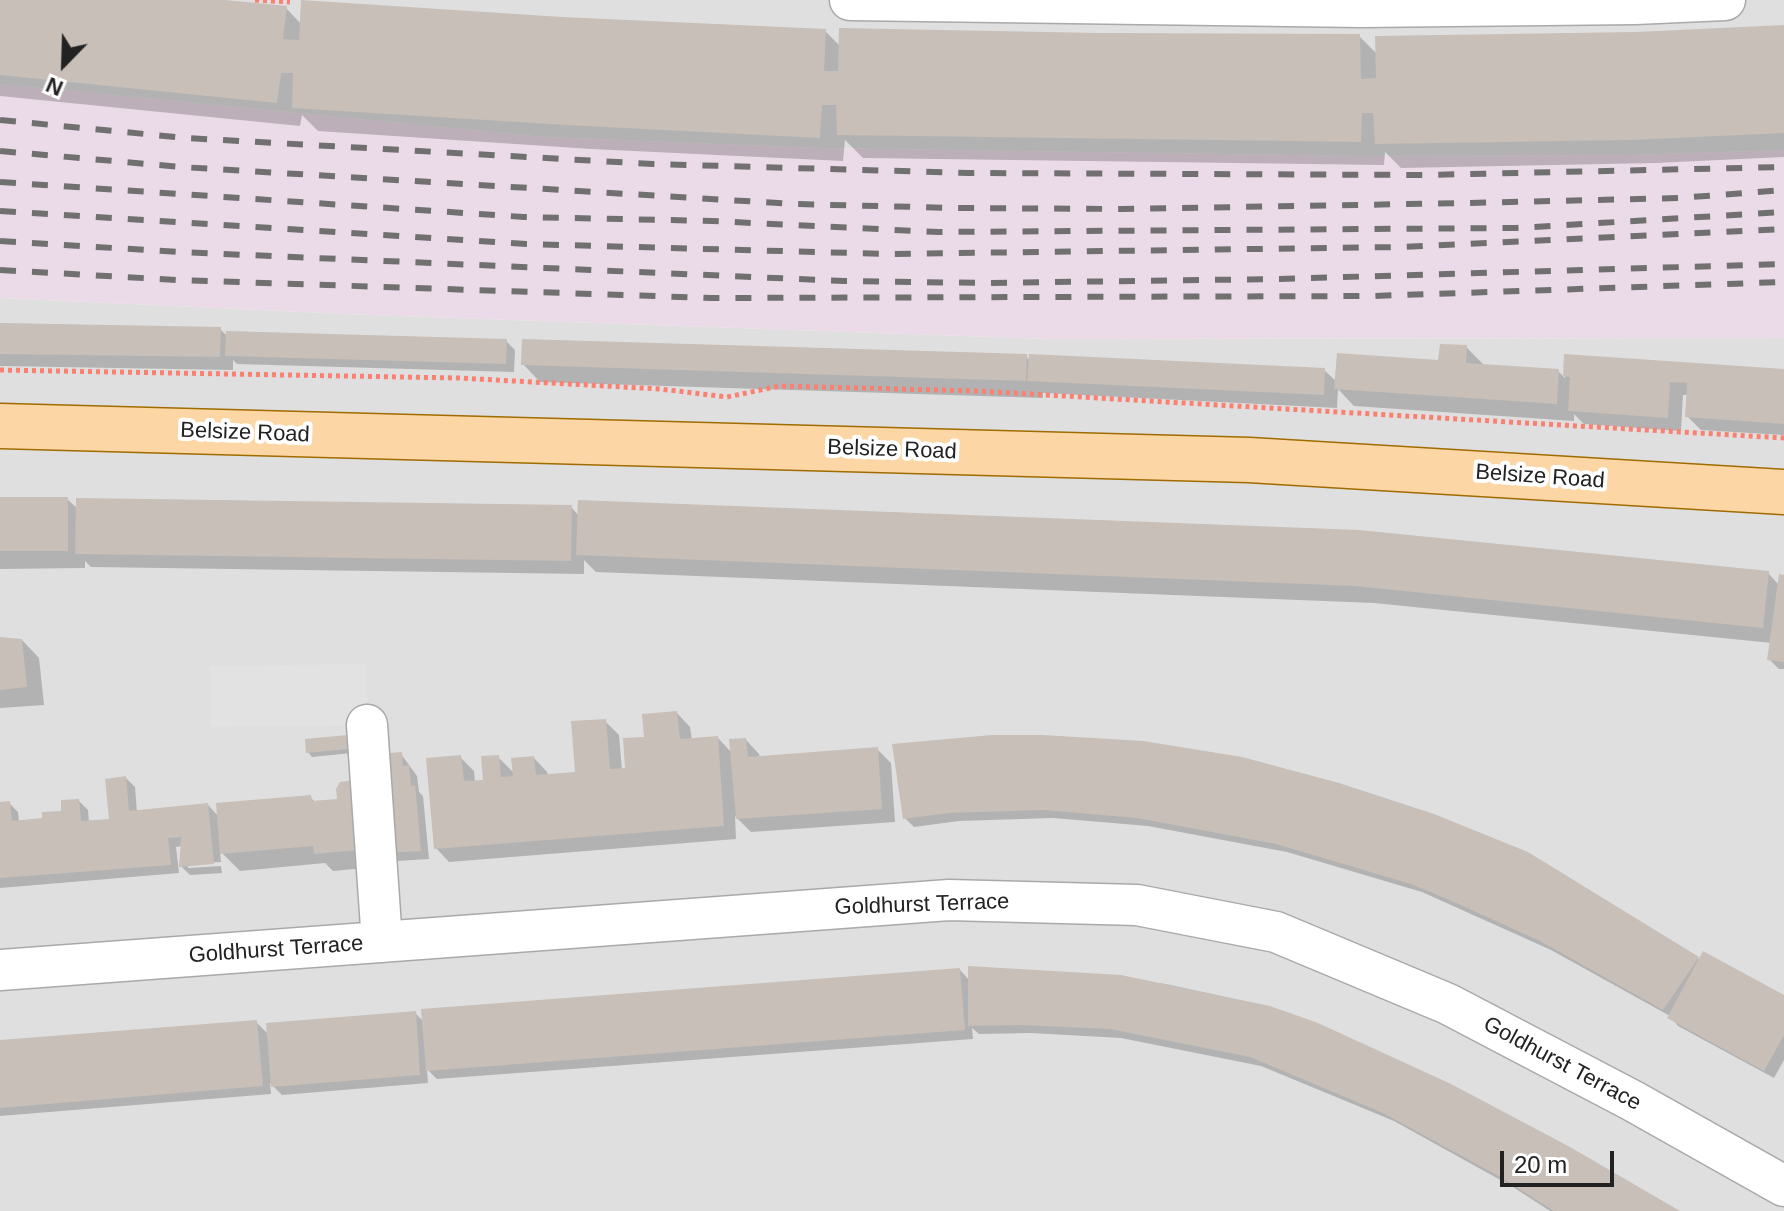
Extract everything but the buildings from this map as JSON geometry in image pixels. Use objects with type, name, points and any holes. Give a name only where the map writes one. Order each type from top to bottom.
[{"type":"main road","name":"Belsize Road","points":[[0,426],[1249,460],[1784,492]]},
{"type":"street","points":[[850,0],[1361,7],[1725,0]]},
{"type":"street","points":[[367,725],[382,942]]},
{"type":"street","name":"Goldhurst Terrace","points":[[0,970],[949,900],[1137,905],[1276,932],[1448,1004],[1633,1101],[1784,1186]]},
{"type":"path","points":[[255,0],[290,2]]},
{"type":"path","points":[[0,370],[459,378],[660,389],[727,397],[780,386],[978,391],[1784,438]]},
{"type":"shaded area","points":[[0,0],[1784,0],[1784,150],[1631,155],[1358,156],[817,148],[544,137],[0,84]]},
{"type":"shaded area","points":[[0,84],[544,137],[817,148],[1358,156],[1631,155],[1784,150],[1784,338],[1049,339],[369,315],[0,298]]},
{"type":"shaded area","points":[[0,298],[369,315],[1049,339],[1784,338],[1784,1211],[0,1211]]},
{"type":"shaded area","points":[[366,664],[367,725],[211,727],[210,666]]},
{"type":"railway","points":[[0,120],[186,138],[653,164],[969,173],[1426,175],[1784,167]]},
{"type":"railway","points":[[0,151],[181,167],[794,204],[956,208],[1123,209],[1469,203],[1679,198],[1784,190]]},
{"type":"railway","points":[[0,182],[524,217],[712,221],[938,232],[1516,228],[1784,212]]},
{"type":"railway","points":[[0,211],[526,244],[888,254],[1402,247],[1784,229]]},
{"type":"railway","points":[[0,241],[179,252],[844,281],[986,283],[1279,279],[1784,264]]},
{"type":"railway","points":[[0,270],[177,280],[712,298],[1373,296],[1784,282]]}]
